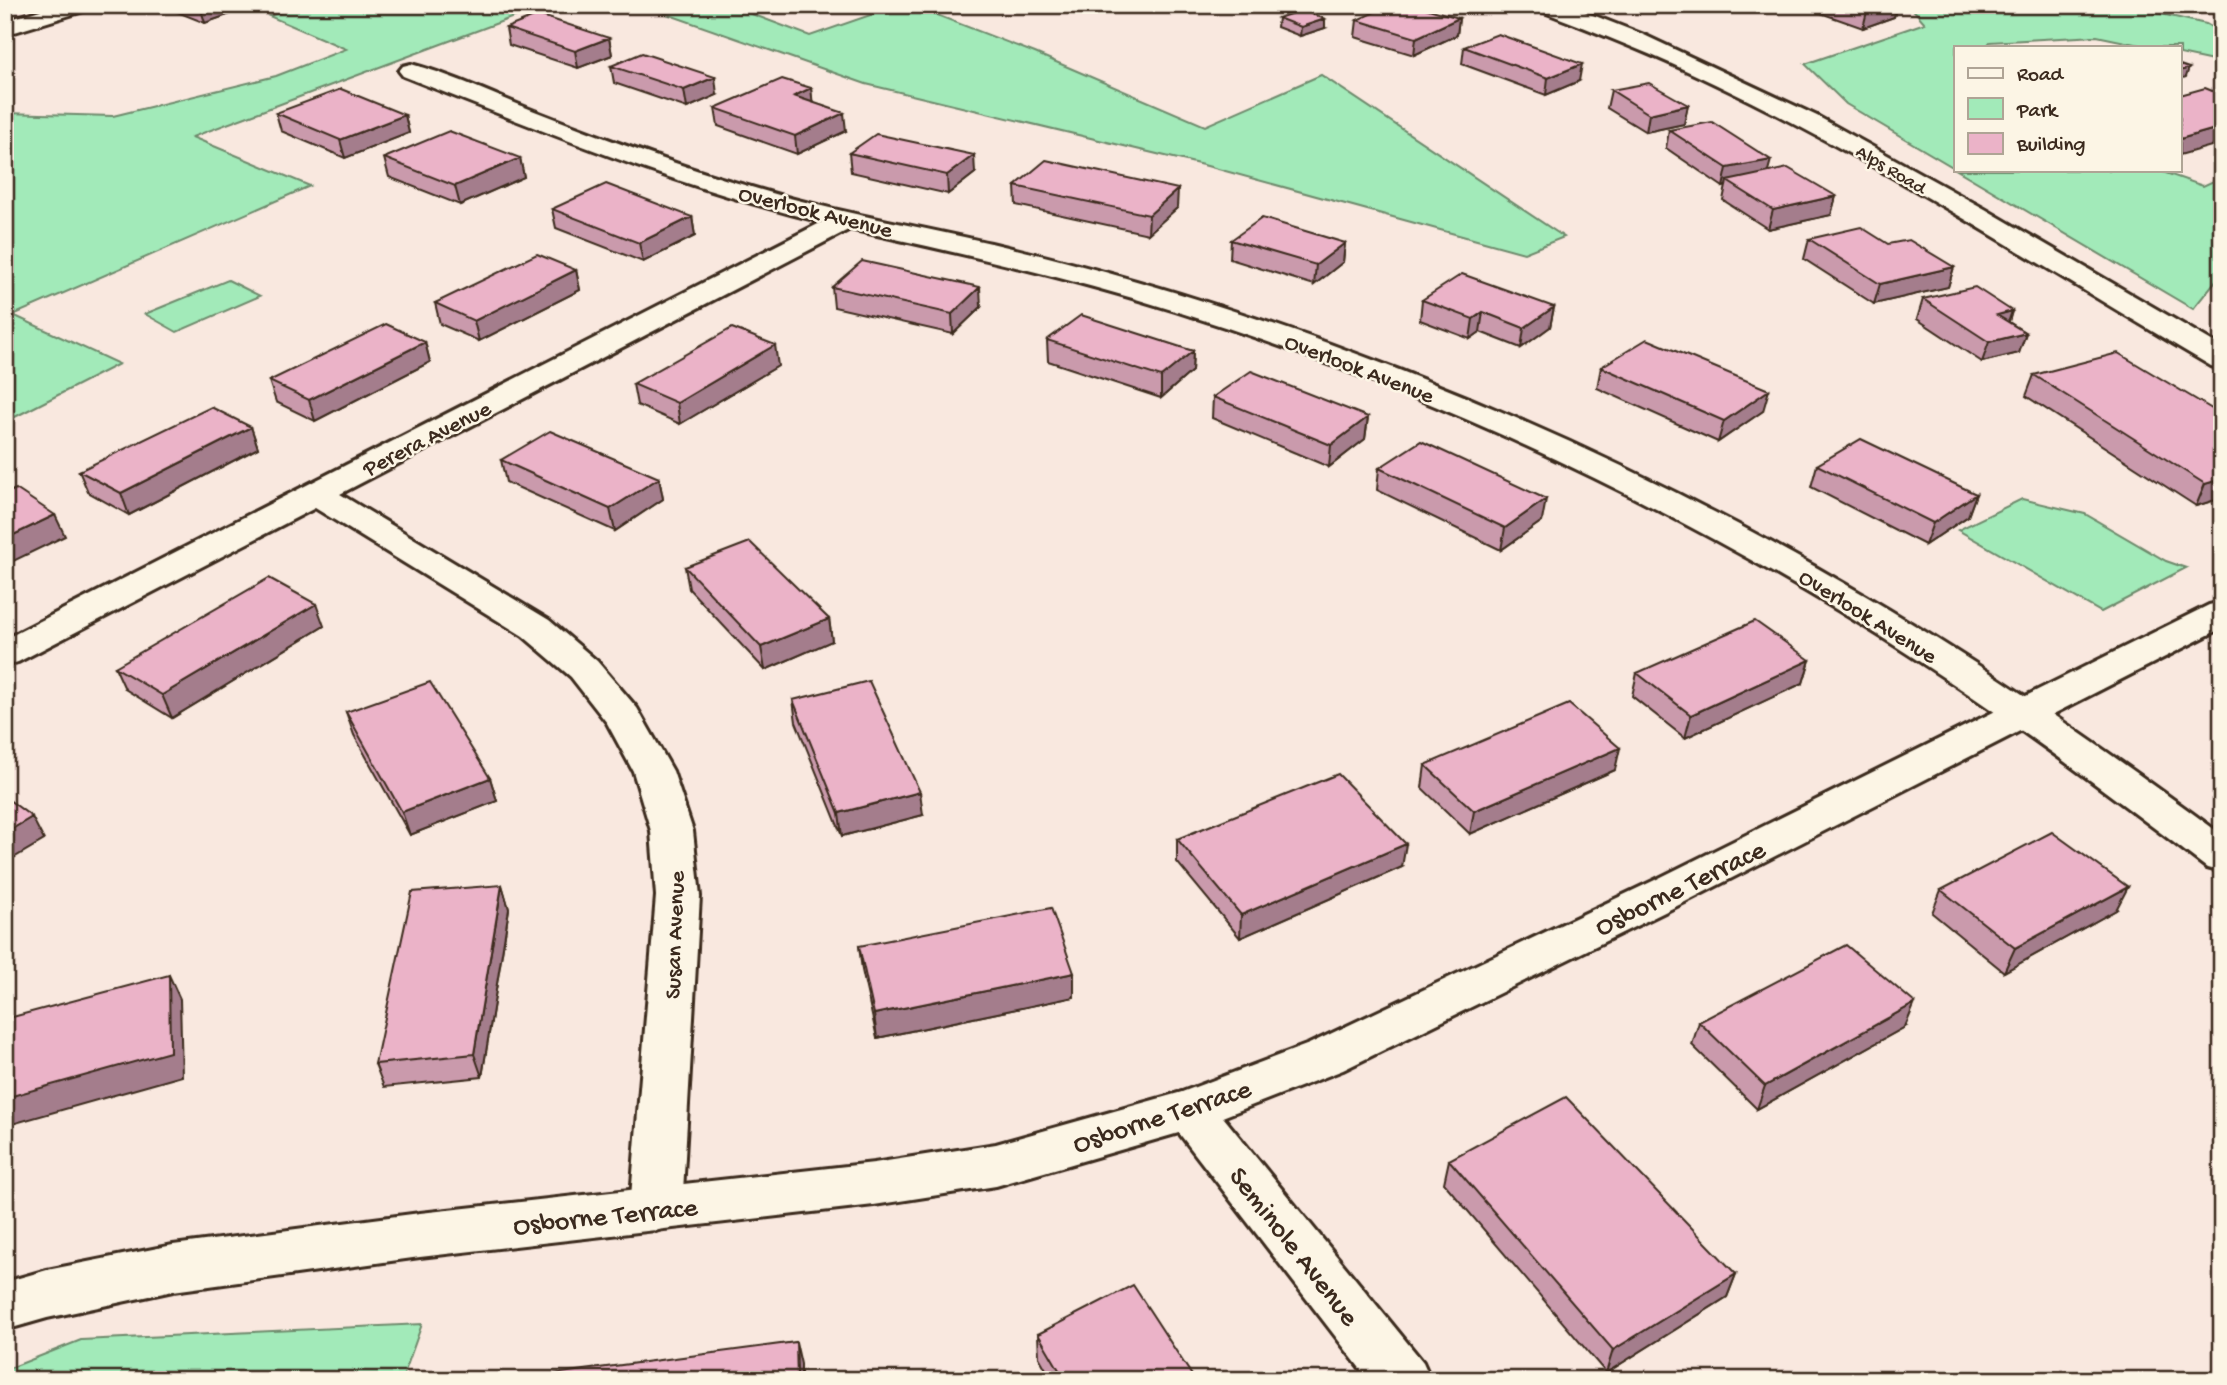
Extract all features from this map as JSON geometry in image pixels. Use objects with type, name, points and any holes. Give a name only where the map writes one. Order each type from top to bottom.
[{"type":"street","points":[[5,27],[79,5]]},
{"type":"street","name":"Alps Road","points":[[1547,5],[1697,66],[1828,131],[2222,360]]},
{"type":"street","name":"Overlook Avenue","points":[[411,71],[666,169],[846,220],[992,252],[1214,313],[1329,353],[1448,400],[1570,454],[1798,571],[1904,635],[2023,713],[2128,786],[2222,857]]},
{"type":"street","name":"Perera Avenue","points":[[5,654],[846,220]]},
{"type":"street","name":"Susan Avenue","points":[[316,494],[536,628],[584,669],[623,717],[653,771],[672,831],[678,896],[656,1209]]},
{"type":"street","name":"Osborne Terrace","points":[[5,1306],[47,1294],[173,1268],[420,1235],[874,1184],[996,1165],[1189,1110],[1326,1057],[1670,891],[2222,613]]},
{"type":"street","name":"Seminole Avenue","points":[[1189,1110],[1403,1380]]},
{"type":"green space","points":[[305,5],[546,5],[192,137],[310,186],[13,315],[119,364],[5,422],[5,113],[113,116],[276,76],[346,49],[269,16]]},
{"type":"green space","points":[[641,5],[728,5],[810,36],[899,5],[911,5],[1035,53],[1205,126],[1321,75],[1564,237],[1524,253],[1207,166],[866,84]]},
{"type":"green space","points":[[1909,5],[2121,5],[2206,24],[2222,33],[2222,63],[2182,54],[2182,46],[2144,46],[2097,36],[1990,42],[1987,46],[1954,46],[1954,168],[1846,104],[1805,64],[1925,23]]},
{"type":"green space","points":[[1960,172],[2163,172],[2203,186],[2222,177],[2222,273],[2193,309]]},
{"type":"green space","points":[[228,280],[260,296],[177,332],[145,314]]},
{"type":"green space","points":[[2022,499],[2085,514],[2166,561],[2186,568],[2101,612],[1958,530]]},
{"type":"green space","points":[[422,1324],[402,1380],[5,1380],[5,1370],[81,1340]]},
{"type":"building","points":[[1390,5],[1415,5],[1459,18],[1416,38],[1357,20]]},
{"type":"building","points":[[1850,5],[1884,5],[1867,11]]},
{"type":"building","points":[[1302,10],[1325,19],[1301,27],[1278,18]]},
{"type":"building","points":[[539,15],[609,38],[575,51],[506,28]]},
{"type":"building","points":[[1498,34],[1582,64],[1548,78],[1464,47]]},
{"type":"building","points":[[642,53],[715,77],[684,90],[611,66]]},
{"type":"building","points":[[782,79],[811,88],[794,96],[844,113],[795,136],[715,108]]},
{"type":"building","points":[[1649,83],[1688,105],[1649,114],[1611,90]]},
{"type":"building","points":[[2205,88],[2222,95],[2222,127],[2182,138],[2182,94]]},
{"type":"building","points":[[341,89],[405,115],[340,140],[276,113]]},
{"type":"building","points":[[1712,122],[1771,160],[1727,168],[1669,130]]},
{"type":"building","points":[[449,131],[520,158],[455,186],[384,158]]},
{"type":"building","points":[[876,134],[974,155],[947,175],[849,153]]},
{"type":"building","points":[[1046,160],[1178,189],[1149,215],[1015,186]]},
{"type":"building","points":[[1788,168],[1836,196],[1773,210],[1727,181]]},
{"type":"building","points":[[606,184],[692,217],[639,243],[552,209]]},
{"type":"building","points":[[1262,218],[1345,243],[1316,265],[1231,240]]},
{"type":"building","points":[[1861,227],[1888,244],[1909,240],[1954,267],[1880,284],[1809,239]]},
{"type":"building","points":[[537,254],[576,270],[474,321],[435,303]]},
{"type":"building","points":[[862,261],[980,287],[952,314],[832,287]]},
{"type":"building","points":[[1462,274],[1554,307],[1524,328],[1483,312],[1473,319],[1422,300]]},
{"type":"building","points":[[1975,287],[2012,311],[1997,315],[2026,333],[1989,342],[1923,299]]},
{"type":"building","points":[[1081,315],[1193,351],[1161,377],[1047,340]]},
{"type":"building","points":[[386,324],[425,342],[309,400],[269,381]]},
{"type":"building","points":[[732,328],[775,345],[677,403],[633,384]]},
{"type":"building","points":[[1647,339],[1769,390],[1724,421],[1601,367]]},
{"type":"building","points":[[2118,353],[2222,415],[2222,479],[2205,484],[2034,375]]},
{"type":"building","points":[[1251,371],[1368,417],[1331,445],[1213,397]]},
{"type":"building","points":[[211,407],[251,427],[121,493],[79,471]]},
{"type":"building","points":[[550,431],[659,478],[610,509],[501,460]]},
{"type":"building","points":[[1861,439],[1976,494],[1933,523],[1817,465]]},
{"type":"building","points":[[1421,441],[1546,499],[1505,528],[1379,468]]},
{"type":"building","points":[[16,489],[55,515],[5,539],[5,494]]},
{"type":"building","points":[[750,542],[829,619],[761,647],[685,567]]},
{"type":"building","points":[[269,578],[316,604],[162,695],[115,667]]},
{"type":"building","points":[[1755,621],[1810,660],[1691,715],[1637,673]]},
{"type":"building","points":[[869,681],[920,792],[839,813],[793,700]]},
{"type":"building","points":[[430,682],[490,778],[402,812],[346,712]]},
{"type":"building","points":[[1569,704],[1620,748],[1474,811],[1425,765]]},
{"type":"building","points":[[1338,774],[1406,844],[1241,915],[1177,839]]},
{"type":"building","points":[[5,797],[32,817],[5,833]]},
{"type":"building","points":[[2052,832],[2128,887],[2015,948],[1941,890]]},
{"type":"building","points":[[502,885],[474,1054],[375,1064],[412,892]]},
{"type":"building","points":[[1051,908],[1074,973],[874,1014],[859,946]]},
{"type":"building","points":[[1846,945],[1915,1003],[1765,1086],[1699,1022]]},
{"type":"building","points":[[169,975],[170,1052],[5,1098],[5,1019]]},
{"type":"building","points":[[1566,1097],[1736,1274],[1613,1350],[1449,1160]]},
{"type":"building","points":[[1133,1285],[1195,1380],[1065,1380],[1038,1334]]},
{"type":"building","points":[[796,1342],[797,1380],[545,1380],[546,1375]]}]
